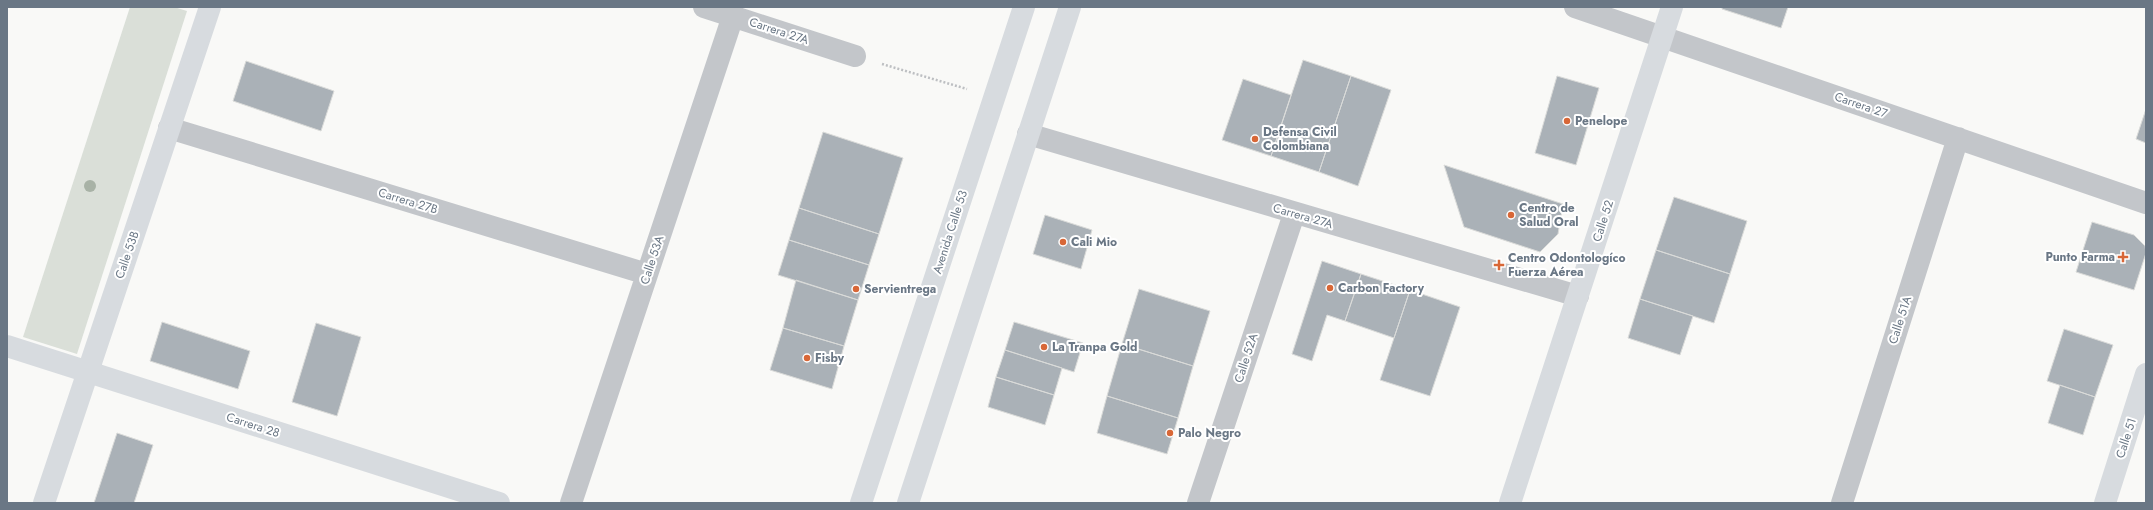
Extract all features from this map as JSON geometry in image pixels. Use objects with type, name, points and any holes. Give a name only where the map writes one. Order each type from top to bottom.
[{"type":"street","name":"Calle 53B","points":[[44,503],[210,7]]},
{"type":"street","name":"Carrera 27A","points":[[704,7],[855,56]]},
{"type":"street","name":"Avenida Calle 53","points":[[861,503],[1024,7]]},
{"type":"street","points":[[908,503],[1070,7]]},
{"type":"street","name":"Carrera 27","points":[[1575,7],[2146,203]]},
{"type":"street","name":"Calle 52","points":[[1510,503],[1672,7]]},
{"type":"street","name":"Calle 53A","points":[[571,503],[733,16]]},
{"type":"street","name":"Carrera 27B","points":[[169,128],[647,274]]},
{"type":"street","name":"Carrera 27A","points":[[1028,134],[1294,214],[1578,296]]},
{"type":"street","name":"Calle 51A","points":[[1842,503],[1958,138]]},
{"type":"street","name":"Calle 52A","points":[[1198,503],[1294,214]]},
{"type":"street","name":"Carrera 28","points":[[7,346],[498,503]]},
{"type":"street","name":"Calle 51","points":[[2105,503],[2146,374]]},
{"type":"path","points":[[855,56],[994,97]]},
{"type":"shaded area","points":[[130,7],[174,7],[187,11],[77,354],[23,337]]},
{"type":"building","points":[[1722,7],[1788,7],[1781,28],[1722,9]]},
{"type":"building","points":[[1303,60],[1351,76],[1319,172],[1271,156]]},
{"type":"building","points":[[246,61],[334,91],[321,131],[233,101]]},
{"type":"building","points":[[1351,76],[1391,90],[1358,186],[1319,172]]},
{"type":"building","name":"Penelope","points":[[1557,76],[1599,88],[1576,165],[1535,153]]},
{"type":"building","points":[[1243,79],[1291,95],[1271,156],[1222,140]]},
{"type":"building","points":[[2146,109],[2146,143],[2136,139]]},
{"type":"building","points":[[823,132],[903,158],[879,234],[799,208]]},
{"type":"building","name":"Centro de Salud Oral","points":[[1444,165],[1563,204],[1558,234],[1540,252],[1464,227]]},
{"type":"building","points":[[1674,197],[1747,221],[1730,274],[1656,250]]},
{"type":"building","points":[[799,208],[879,234],[869,265],[789,240]]},
{"type":"building","name":"Cali Mio","points":[[1045,215],[1092,230],[1081,269],[1033,254]]},
{"type":"building","points":[[2092,222],[2134,235],[2145,246],[2146,253],[2134,290],[2076,272]]},
{"type":"building","points":[[789,240],[869,265],[858,300],[778,275]]},
{"type":"building","points":[[1656,250],[1730,274],[1714,323],[1640,299]]},
{"type":"building","points":[[1322,261],[1361,274],[1345,321],[1327,315],[1312,361],[1292,354]]},
{"type":"building","points":[[1361,274],[1410,290],[1394,338],[1345,321]]},
{"type":"building","points":[[796,280],[858,300],[844,346],[783,328]]},
{"type":"building","points":[[1139,289],[1210,311],[1193,366],[1122,344]]},
{"type":"building","points":[[1410,290],[1460,307],[1430,396],[1380,380]]},
{"type":"building","points":[[1640,299],[1693,316],[1680,355],[1628,338]]},
{"type":"building","points":[[162,322],[250,351],[238,389],[150,361]]},
{"type":"building","name":"La Tranpa Gold","points":[[1014,322],[1083,343],[1074,372],[1005,350]]},
{"type":"building","points":[[316,323],[361,337],[337,416],[292,402]]},
{"type":"building","name":"Fisby","points":[[783,328],[844,346],[832,389],[770,370]]},
{"type":"building","points":[[2064,329],[2113,345],[2095,397],[2047,381]]},
{"type":"building","points":[[1122,344],[1193,366],[1178,418],[1107,396]]},
{"type":"building","points":[[1005,350],[1062,368],[1054,395],[996,377]]},
{"type":"building","points":[[996,377],[1054,395],[1045,425],[988,407]]},
{"type":"building","points":[[2060,385],[2095,397],[2083,435],[2048,423]]},
{"type":"building","points":[[1107,396],[1178,418],[1167,454],[1097,433]]},
{"type":"building","points":[[117,433],[153,445],[134,503],[94,503]]},
{"type":"place","name":"Penelope","points":[[1567,121]]},
{"type":"place","name":"Defensa Civil Colombiana","points":[[1255,139]]},
{"type":"place","name":"Centro de Salud Oral","points":[[1511,215]]},
{"type":"place","name":"Cali Mio","points":[[1063,242]]},
{"type":"place","name":"Punto Farma","points":[[2123,257]]},
{"type":"place","name":"Centro Odontologíco Fuerza Aérea","points":[[1499,265]]},
{"type":"place","name":"Carbon Factory","points":[[1330,288]]},
{"type":"place","name":"Servientrega","points":[[856,289]]},
{"type":"place","name":"La Tranpa Gold","points":[[1044,347]]},
{"type":"place","name":"Fisby","points":[[807,358]]},
{"type":"place","name":"Palo Negro","points":[[1170,433]]}]
